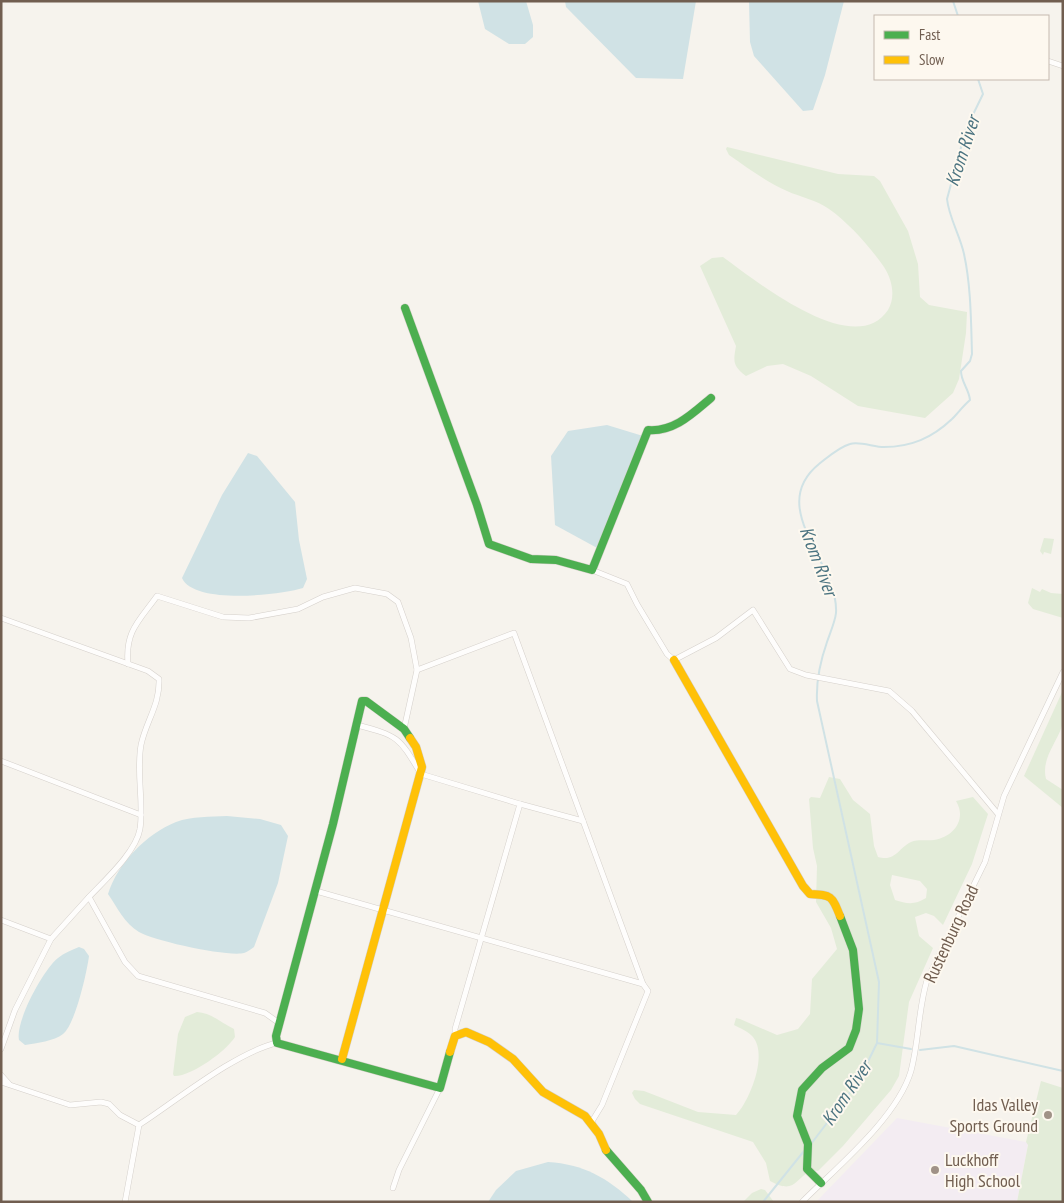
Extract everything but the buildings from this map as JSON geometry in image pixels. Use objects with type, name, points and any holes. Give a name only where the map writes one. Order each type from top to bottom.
[{"type":"street","points":[[1049,61],[1063,66]]},
{"type":"street","points":[[405,308],[477,505],[489,544],[531,559],[556,560],[592,570],[627,584],[637,604],[668,654],[674,660],[803,886],[810,894],[827,895],[833,899],[853,950],[859,1009],[852,1043],[809,1080],[802,1090],[797,1108],[799,1125],[808,1144],[807,1169],[821,1183]]},
{"type":"street","points":[[592,570],[648,430],[657,432],[690,417],[711,398]]},
{"type":"street","points":[[128,664],[129,638],[136,622],[157,596],[223,617],[249,618],[298,609],[322,597],[355,588],[388,594],[398,602],[410,638],[417,670],[404,729]]},
{"type":"street","points":[[674,660],[716,638],[753,610],[790,668],[806,675],[889,691],[912,711],[998,814]]},
{"type":"street","points":[[1,618],[148,670],[159,679],[160,696],[142,744],[138,773],[141,815],[136,838],[122,861],[51,939],[15,1010],[1,1049]]},
{"type":"street","points":[[417,670],[514,633],[643,984],[648,991],[602,1105],[591,1122]]},
{"type":"street","name":"Rustenburg Road","points":[[802,1202],[894,1107],[904,1088],[911,1070],[922,998],[927,980],[984,862],[1004,796],[1063,672]]},
{"type":"street","points":[[277,1043],[276,1036],[279,1023],[316,891],[362,701],[366,701],[381,714],[404,729],[420,758],[421,774],[342,1059]]},
{"type":"street","points":[[357,725],[385,732],[402,743],[421,774],[583,821]]},
{"type":"street","points":[[1,761],[141,815]]},
{"type":"street","points":[[393,1188],[399,1170],[440,1088],[456,1036],[455,1029],[520,804]]},
{"type":"street","points":[[316,891],[643,984]]},
{"type":"street","points":[[89,896],[125,962],[138,976],[265,1013],[279,1023]]},
{"type":"street","points":[[1,920],[51,939]]},
{"type":"street","points":[[456,1036],[466,1032],[489,1042],[513,1059],[543,1092],[579,1111],[591,1122],[607,1153],[640,1190],[648,1202]]},
{"type":"street","points":[[124,1202],[140,1125],[236,1060],[266,1045],[277,1043],[342,1059],[440,1088]]},
{"type":"street","points":[[1,1075],[9,1085]]},
{"type":"street","points":[[1,1082],[70,1105],[101,1102],[109,1104],[120,1115],[140,1125]]},
{"type":"shaded area","points":[[478,1],[526,1],[533,25],[533,37],[525,44],[509,44],[485,29]]},
{"type":"shaded area","points":[[565,1],[696,1],[683,79],[636,78],[566,7]]},
{"type":"shaded area","points":[[749,1],[844,1],[825,75],[813,110],[803,111],[754,56],[750,42]]},
{"type":"shaded area","points":[[607,425],[643,436],[599,549],[555,525],[551,456],[568,431]]},
{"type":"shaded area","points":[[248,453],[257,456],[295,502],[299,540],[307,579],[303,588],[276,593],[238,596],[203,592],[190,586],[182,578],[222,495]]},
{"type":"shaded area","points":[[227,816],[260,819],[281,825],[288,836],[278,883],[254,947],[244,953],[223,953],[159,940],[134,929],[108,894],[119,871],[134,851],[154,834],[176,822],[195,818]]},
{"type":"shaded area","points":[[79,947],[84,949],[89,956],[80,998],[72,1020],[63,1034],[45,1041],[25,1045],[19,1040],[21,1021],[38,984],[58,958]]},
{"type":"shaded area","name":"Luckhoff High School","points":[[897,1118],[1026,1142],[1028,1144],[1017,1202],[816,1202]]},
{"type":"shaded area","points":[[548,1162],[584,1169],[604,1179],[633,1202],[488,1202],[496,1190],[516,1171]]},
{"type":"green space","points":[[727,147],[838,174],[874,176],[880,181],[908,231],[918,264],[920,297],[929,305],[967,312],[959,379],[953,393],[925,418],[858,406],[811,376],[783,364],[767,366],[746,376],[736,366],[734,356],[736,346],[700,266],[712,258],[723,257],[780,297],[829,322],[852,326],[872,323],[888,310],[892,294],[891,282],[884,267],[852,228],[824,206],[787,191],[764,179],[729,155]]},
{"type":"green space","points":[[1044,538],[1054,539],[1051,554],[1044,552],[1043,555],[1040,551]]},
{"type":"green space","points":[[1032,588],[1040,592],[1042,589],[1051,593],[1063,594],[1063,618],[1033,609],[1028,603]]},
{"type":"green space","points":[[1063,690],[1062,726],[1047,758],[1045,772],[1046,779],[1063,790],[1063,808],[1024,776]]},
{"type":"green space","points":[[829,777],[840,779],[853,800],[870,814],[874,846],[878,857],[884,858],[893,856],[911,842],[934,840],[953,831],[957,826],[960,814],[956,801],[973,797],[988,814],[972,864],[943,925],[934,916],[926,913],[915,917],[919,936],[933,948],[909,1002],[899,1076],[891,1090],[843,1146],[818,1171],[811,1170],[793,1184],[784,1186],[770,1181],[766,1163],[753,1142],[640,1104],[632,1093],[634,1090],[644,1091],[698,1112],[736,1115],[747,1099],[758,1066],[759,1055],[753,1037],[734,1025],[736,1018],[777,1035],[798,1029],[810,1014],[812,979],[837,949],[831,928],[816,902],[817,866],[813,848],[809,799],[811,797],[820,798]],"holes":[[[892,875],[920,881],[927,889],[926,898],[911,903],[895,900],[890,885]]]},
{"type":"green space","points":[[197,1012],[212,1016],[234,1029],[235,1037],[208,1062],[189,1072],[174,1076],[178,1034],[185,1017]]},
{"type":"green space","name":"Idas Valley Sports Ground","points":[[1041,1081],[1063,1088],[1063,1202],[1017,1202],[1028,1145],[1026,1142]]},
{"type":"green space","points":[[761,1189],[765,1190],[774,1202],[743,1202],[752,1193]]},
{"type":"waterway","name":"Krom River","points":[[953,1],[958,15]]},
{"type":"waterway","name":"Krom River","points":[[811,1144],[858,1082],[877,1043],[879,982],[817,701],[820,664],[836,613],[834,594],[808,536],[801,517],[799,499],[804,481],[819,464],[842,447],[854,443],[894,447],[921,440],[944,426],[970,400],[961,371],[970,361],[972,354],[968,278],[962,247],[947,199],[966,129],[983,94],[978,80]]},
{"type":"waterway","points":[[877,1043],[911,1049]]},
{"type":"waterway","points":[[920,1050],[954,1046],[1063,1071]]},
{"type":"waterway","name":"Krom River","points":[[763,1202],[804,1151]]},
{"type":"traffic: fast","points":[[405,308],[477,505],[489,544],[531,559],[556,560],[592,570],[648,430],[666,428],[682,421],[711,398]]},
{"type":"traffic: fast","points":[[410,738],[404,729],[366,701],[362,701],[333,824],[276,1036],[277,1043],[440,1088],[450,1052]]},
{"type":"traffic: fast","points":[[821,1183],[807,1169],[808,1144],[797,1116],[802,1090],[822,1068],[849,1048],[856,1030],[859,1009],[853,950],[840,916]]},
{"type":"traffic: fast","points":[[606,1150],[641,1190],[648,1202]]},
{"type":"traffic: slow","points":[[674,660],[803,886],[810,894],[823,895],[830,898],[840,916]]},
{"type":"traffic: slow","points":[[342,1059],[422,767],[416,747],[410,738]]},
{"type":"traffic: slow","points":[[450,1052],[455,1036],[466,1032],[489,1042],[513,1059],[543,1092],[585,1116],[599,1134],[606,1150]]},
{"type":"place","name":"Idas Valley Sports Ground","points":[[1048,1115]]},
{"type":"place","name":"Luckhoff High School","points":[[935,1170]]}]
